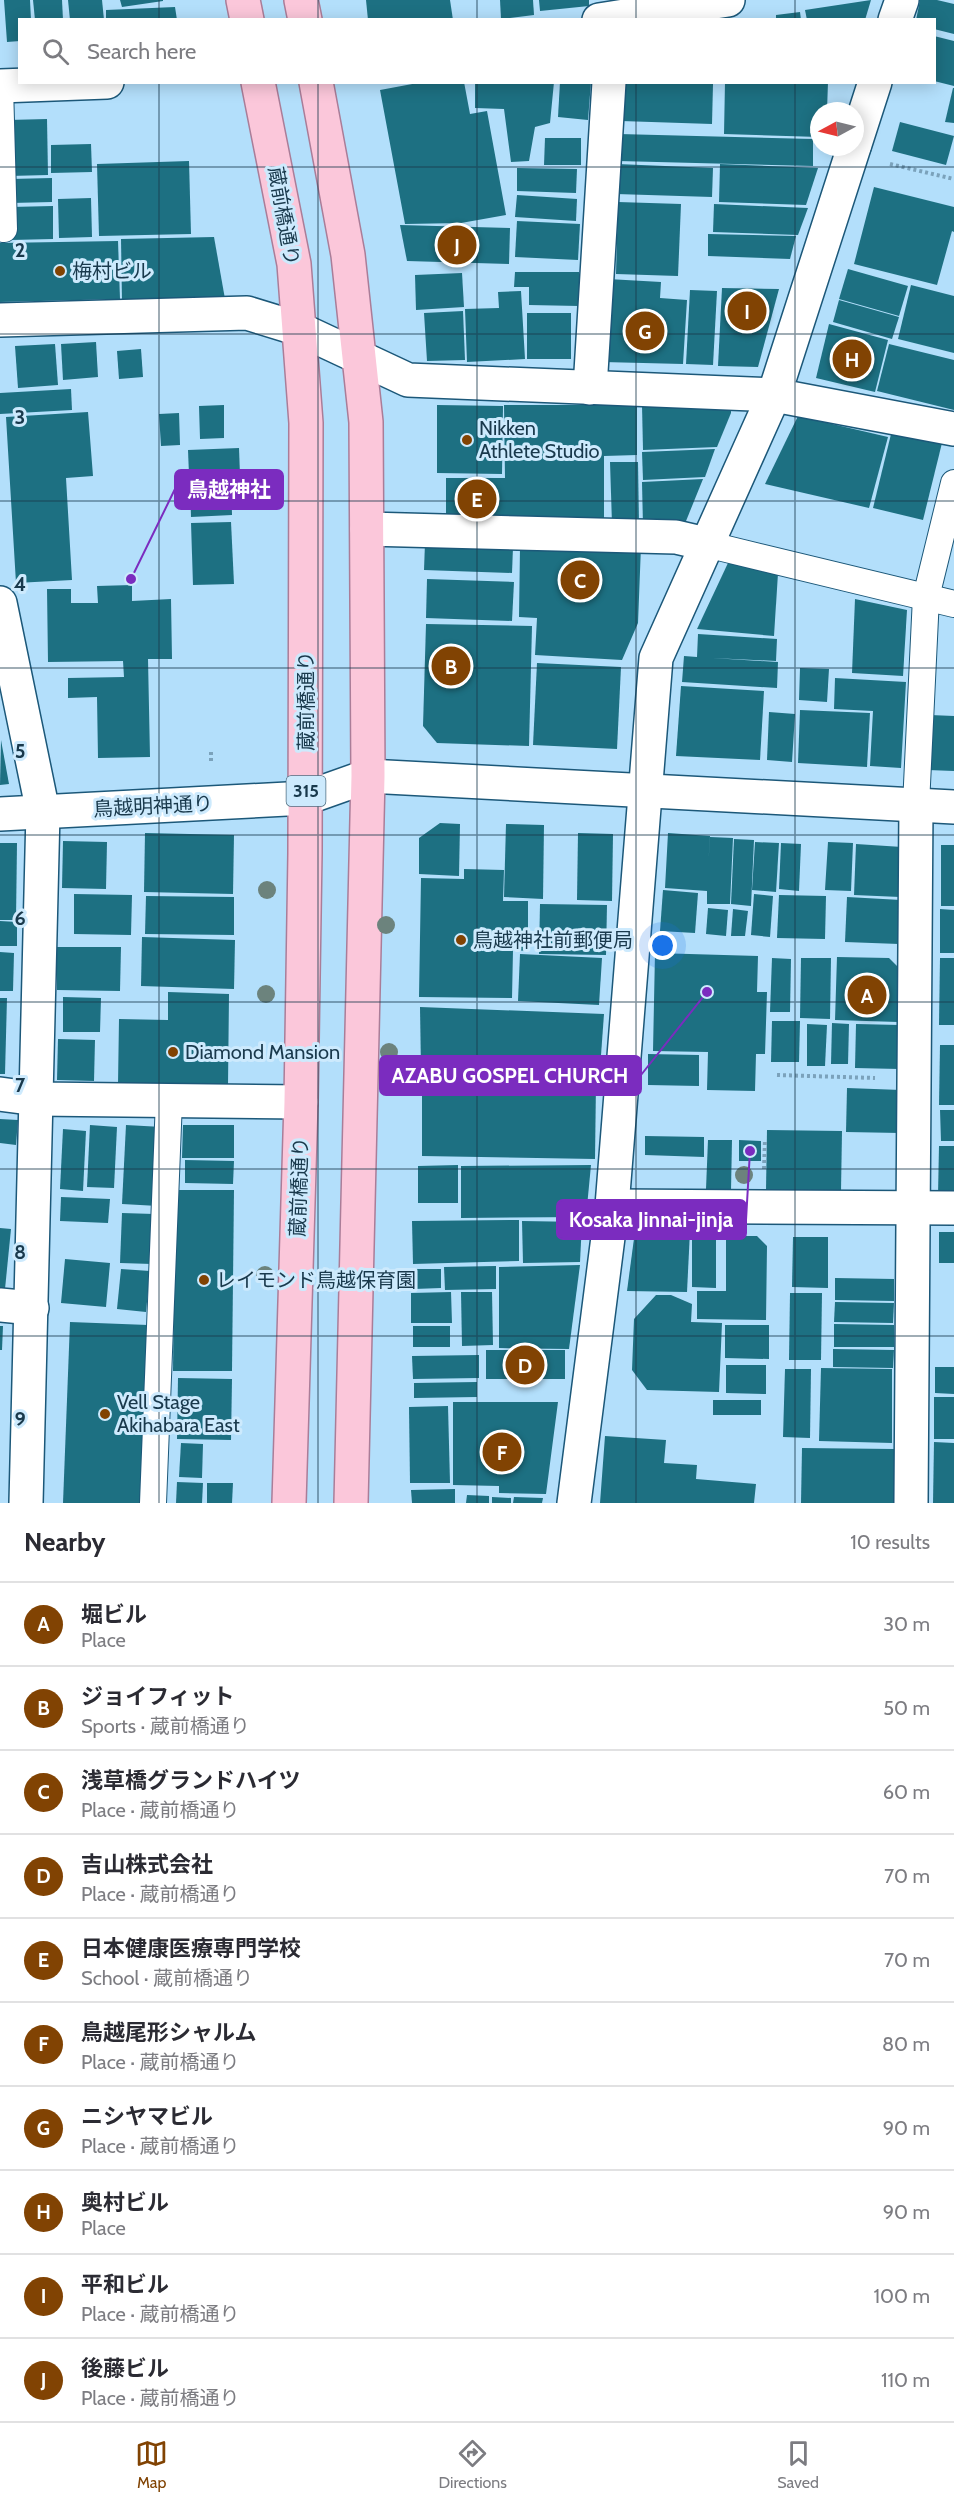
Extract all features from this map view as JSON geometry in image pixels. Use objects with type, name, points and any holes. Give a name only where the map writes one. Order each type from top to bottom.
[{"type":"main road","points":[[243,0],[247,18]]},
{"type":"main road","points":[[301,0],[305,18]]},
{"type":"main road","name":"蔵前橋通り","points":[[258,84],[294,264],[306,423],[306,798],[301,1102],[289,1503]]},
{"type":"main road","points":[[316,84],[348,255],[366,422],[368,777],[351,1503]]},
{"type":"street","points":[[609,14],[728,0]]},
{"type":"street","points":[[897,18],[902,0]]},
{"type":"street","points":[[0,86],[54,84]]},
{"type":"street","points":[[590,388],[609,84]]},
{"type":"street","points":[[864,117],[874,84]]},
{"type":"street","points":[[574,1503],[612,1206],[656,658],[774,395],[852,156]]},
{"type":"street","points":[[0,320],[247,313],[298,329],[408,380],[774,395],[954,429]]},
{"type":"street","points":[[368,530],[676,537],[706,544]]},
{"type":"street","points":[[0,603],[43,812],[26,1503]]},
{"type":"street","points":[[368,777],[954,807]]},
{"type":"street","name":"鳥越明神通り","points":[[0,814],[306,798],[368,777]]},
{"type":"street","points":[[911,1503],[916,805]]},
{"type":"street","points":[[0,1094],[37,1099],[301,1102]]},
{"type":"street","points":[[612,1206],[954,1208]]},
{"type":"street","points":[[0,1305],[32,1308]]},
{"type":"lane","points":[[0,86],[4,229]]},
{"type":"lane","points":[[916,805],[926,597],[954,483]]},
{"type":"lane","points":[[706,544],[954,604]]},
{"type":"lane","points":[[153,1503],[169,1101]]},
{"type":"path","points":[[864,152],[954,179]]},
{"type":"path","points":[[777,1075],[914,1080]]},
{"type":"building","points":[[4,0],[30,0],[31,18],[18,18],[18,41],[7,42]]},
{"type":"building","points":[[33,0],[62,0],[63,18],[35,18]]},
{"type":"building","points":[[68,0],[102,0],[104,18],[70,18]]},
{"type":"building","points":[[120,0],[163,0],[163,1],[122,7]]},
{"type":"building","points":[[366,0],[450,0],[453,18],[368,18]]},
{"type":"building","points":[[500,0],[533,0],[534,15],[501,18]]},
{"type":"building","points":[[539,0],[589,0],[589,6],[540,11]]},
{"type":"building","points":[[871,0],[866,18],[807,18],[805,10]]},
{"type":"building","points":[[920,0],[937,0],[954,4],[954,34],[936,30],[936,18],[916,18]]},
{"type":"building","points":[[175,7],[177,18],[106,18],[106,10]]},
{"type":"building","points":[[800,12],[801,18],[776,18],[776,15]]},
{"type":"building","points":[[936,36],[954,41],[954,86],[936,82]]},
{"type":"building","points":[[412,84],[464,84],[470,114],[487,111],[506,215],[461,223],[405,224],[380,90]]},
{"type":"building","points":[[475,84],[554,84],[550,123],[535,127],[529,161],[511,162],[504,109],[475,108]]},
{"type":"building","points":[[560,84],[591,84],[588,120],[558,117]]},
{"type":"building","points":[[623,84],[713,84],[712,124],[621,121]]},
{"type":"building","points":[[725,84],[828,84],[827,102],[810,102],[810,137],[724,134]]},
{"type":"building","points":[[954,88],[954,123],[945,122]]},
{"type":"building","points":[[47,119],[48,175],[9,176],[8,120]]},
{"type":"building","points":[[900,122],[954,136],[946,165],[892,151]]},
{"type":"building","points":[[619,134],[810,139],[810,156],[813,156],[813,166],[618,161]]},
{"type":"building","points":[[545,138],[581,138],[581,165],[544,165]]},
{"type":"building","points":[[91,144],[92,172],[51,173],[51,145]]},
{"type":"building","points":[[189,161],[191,234],[99,236],[97,164]]},
{"type":"building","points":[[617,164],[713,168],[712,197],[616,194]]},
{"type":"building","points":[[720,164],[818,168],[806,205],[719,202]]},
{"type":"building","points":[[517,168],[577,169],[576,193],[517,191]]},
{"type":"building","points":[[52,178],[52,202],[11,203],[10,179]]},
{"type":"building","points":[[874,187],[954,207],[954,232],[952,231],[937,285],[854,264]]},
{"type":"building","points":[[517,195],[577,199],[576,221],[515,217]]},
{"type":"building","points":[[91,198],[92,237],[59,238],[58,199]]},
{"type":"building","points":[[618,202],[681,204],[678,276],[616,274]]},
{"type":"building","points":[[714,204],[808,208],[798,235],[713,232]]},
{"type":"building","points":[[53,206],[53,239],[11,240],[10,207]]},
{"type":"building","points":[[517,221],[580,224],[578,260],[515,257]]},
{"type":"building","points":[[400,225],[510,228],[509,264],[407,261]]},
{"type":"building","points":[[708,234],[796,236],[790,259],[708,256]]},
{"type":"building","points":[[214,237],[225,299],[122,302],[121,239]]},
{"type":"building","name":"梅村ビル","points":[[118,241],[120,299],[0,302],[0,243]]},
{"type":"building","points":[[848,269],[908,286],[899,316],[839,299]]},
{"type":"building","points":[[515,272],[579,272],[579,306],[529,305],[529,287],[514,287]]},
{"type":"building","points":[[462,273],[464,307],[416,310],[415,275]]},
{"type":"building","points":[[608,279],[661,282],[660,298],[687,300],[683,364],[603,362]]},
{"type":"building","points":[[911,285],[954,296],[954,353],[898,339]]},
{"type":"building","points":[[722,288],[779,289],[758,367],[718,366]]},
{"type":"building","points":[[690,290],[717,291],[713,365],[686,364]]},
{"type":"building","points":[[521,291],[525,359],[467,362],[465,309],[499,308],[498,292]]},
{"type":"building","points":[[839,300],[899,317],[892,339],[833,322]]},
{"type":"building","points":[[463,311],[465,360],[427,361],[424,313]]},
{"type":"building","points":[[527,313],[571,313],[571,359],[527,359]]},
{"type":"building","points":[[829,324],[888,340],[875,392],[816,378]]},
{"type":"building","points":[[96,342],[98,377],[63,380],[61,344]]},
{"type":"building","points":[[55,344],[58,385],[18,388],[15,346]]},
{"type":"building","points":[[889,344],[954,360],[954,410],[877,391]]},
{"type":"building","points":[[141,349],[143,377],[119,379],[117,351]]},
{"type":"building","points":[[71,389],[72,410],[0,414],[0,393]]},
{"type":"building","points":[[731,403],[731,413],[717,447],[643,450],[642,405]]},
{"type":"building","points":[[224,405],[224,438],[200,439],[199,406]]},
{"type":"building","points":[[437,405],[503,406],[502,474],[437,473]]},
{"type":"building","points":[[504,405],[637,405],[637,455],[604,456],[604,520],[446,520],[446,478],[505,478]]},
{"type":"building","points":[[88,412],[93,476],[66,478],[72,580],[16,583],[6,417]]},
{"type":"building","points":[[179,413],[180,445],[161,446],[159,414]]},
{"type":"building","points":[[798,416],[888,437],[869,508],[765,484]]},
{"type":"building","points":[[892,430],[942,443],[923,520],[873,508]]},
{"type":"building","points":[[239,448],[240,475],[189,475],[188,450]]},
{"type":"building","points":[[715,449],[705,477],[643,480],[642,452]]},
{"type":"building","points":[[610,462],[638,462],[639,524],[612,524]]},
{"type":"building","points":[[703,479],[684,526],[643,526],[642,482]]},
{"type":"building","points":[[231,480],[232,515],[191,517],[190,482]]},
{"type":"building","points":[[231,522],[234,584],[193,585],[191,523]]},
{"type":"building","points":[[425,543],[513,547],[512,573],[424,570]]},
{"type":"building","points":[[641,546],[638,623],[622,660],[535,655],[537,618],[519,617],[520,547]]},
{"type":"building","points":[[728,563],[778,573],[774,636],[697,629]]},
{"type":"building","points":[[427,579],[514,582],[512,621],[426,618]]},
{"type":"building","points":[[132,585],[132,601],[171,599],[172,659],[148,659],[150,757],[98,758],[97,697],[68,698],[68,678],[124,677],[123,661],[48,662],[47,589],[71,589],[71,603],[98,603],[97,586]]},
{"type":"building","points":[[855,599],[907,610],[903,676],[852,673]]},
{"type":"building","points":[[426,624],[532,626],[529,746],[437,743],[423,726]]},
{"type":"building","points":[[698,634],[777,639],[776,661],[712,658],[778,662],[777,688],[682,682],[684,656],[697,657]]},
{"type":"building","points":[[537,663],[621,667],[617,749],[533,745]]},
{"type":"building","points":[[800,668],[829,669],[827,702],[799,700]]},
{"type":"building","points":[[835,678],[906,682],[901,768],[870,766],[873,711],[834,709]]},
{"type":"building","points":[[681,686],[764,691],[760,760],[676,756]]},
{"type":"building","points":[[800,710],[870,713],[867,767],[798,763]]},
{"type":"building","points":[[769,712],[795,714],[792,762],[767,760]]},
{"type":"building","points":[[930,715],[954,716],[954,771],[928,770]]},
{"type":"building","points":[[1,740],[9,784],[0,785]]},
{"type":"building","points":[[440,823],[460,824],[459,876],[419,874],[419,838]]},
{"type":"building","points":[[506,824],[544,825],[543,899],[504,897]]},
{"type":"building","points":[[145,833],[234,835],[233,894],[144,892]]},
{"type":"building","points":[[578,833],[613,834],[612,901],[577,900]]},
{"type":"building","points":[[668,833],[710,836],[708,869],[710,837],[733,838],[730,904],[707,904],[707,891],[665,888]]},
{"type":"building","points":[[734,839],[754,840],[751,906],[731,904]]},
{"type":"building","points":[[63,841],[107,842],[106,889],[62,888]]},
{"type":"building","points":[[755,842],[779,843],[776,892],[752,890]]},
{"type":"building","points":[[828,842],[853,843],[851,891],[825,890]]},
{"type":"building","points":[[0,843],[17,843],[16,920],[0,920]]},
{"type":"building","points":[[781,843],[801,844],[799,891],[779,889]]},
{"type":"building","points":[[856,844],[902,847],[900,897],[854,895]]},
{"type":"building","points":[[941,845],[954,845],[954,906],[941,906]]},
{"type":"building","points":[[464,869],[504,870],[503,901],[528,901],[528,951],[513,950],[512,998],[419,997],[421,878],[464,879]]},
{"type":"building","points":[[663,890],[698,893],[695,933],[660,931]]},
{"type":"building","points":[[74,894],[132,895],[131,935],[74,934]]},
{"type":"building","points":[[754,894],[773,896],[770,937],[751,935]]},
{"type":"building","points":[[779,895],[826,896],[825,939],[777,938]]},
{"type":"building","points":[[146,896],[234,897],[234,935],[145,934]]},
{"type":"building","points":[[847,897],[901,900],[899,944],[845,942]]},
{"type":"building","points":[[540,904],[607,905],[606,955],[539,954]]},
{"type":"building","points":[[708,908],[728,910],[726,936],[706,934]]},
{"type":"building","points":[[733,909],[748,911],[745,936],[731,936]]},
{"type":"building","points":[[940,909],[954,910],[954,953],[940,953]]},
{"type":"building","points":[[0,921],[17,922],[17,946],[0,946]]},
{"type":"building","points":[[142,937],[235,940],[234,989],[141,986]]},
{"type":"building","points":[[57,947],[121,947],[120,991],[57,990]]},
{"type":"building","points":[[0,952],[14,953],[13,991],[0,991]]},
{"type":"building","points":[[655,953],[758,956],[757,992],[767,992],[765,1054],[756,1054],[755,1091],[707,1090],[708,1052],[653,1051]]},
{"type":"building","points":[[520,954],[602,958],[599,1005],[518,1001]]},
{"type":"building","points":[[837,957],[889,958],[900,969],[898,1022],[835,1020]]},
{"type":"building","points":[[772,958],[791,959],[790,1012],[770,1012]]},
{"type":"building","points":[[801,958],[831,958],[830,1019],[800,1018]]},
{"type":"building","points":[[940,958],[954,958],[954,1025],[939,1025]]},
{"type":"building","name":"Diamond Mansion","points":[[168,992],[229,994],[228,1086],[118,1084],[119,1019],[168,1020]]},
{"type":"building","points":[[63,997],[101,998],[100,1032],[63,1032]]},
{"type":"building","points":[[0,998],[7,998],[5,1074],[0,1074]]},
{"type":"building","points":[[420,1007],[604,1014],[600,1069],[421,1071]]},
{"type":"building","points":[[772,1021],[800,1021],[799,1062],[771,1062]]},
{"type":"building","points":[[832,1023],[849,1024],[848,1064],[831,1064]]},
{"type":"building","points":[[807,1024],[827,1025],[825,1066],[807,1066]]},
{"type":"building","points":[[856,1024],[900,1025],[899,1069],[855,1068]]},
{"type":"building","points":[[58,1039],[95,1040],[94,1081],[57,1080]]},
{"type":"building","points":[[940,1045],[954,1045],[954,1105],[939,1105]]},
{"type":"building","points":[[648,1054],[699,1055],[699,1086],[648,1085]]},
{"type":"building","points":[[422,1080],[596,1082],[595,1159],[422,1156]]},
{"type":"building","points":[[847,1088],[901,1090],[900,1133],[846,1132]]},
{"type":"building","points":[[940,1110],[954,1110],[954,1141],[941,1141]]},
{"type":"building","points":[[0,1119],[18,1120],[16,1145],[0,1143]]},
{"type":"building","points":[[90,1125],[117,1127],[114,1188],[87,1187]]},
{"type":"building","points":[[126,1125],[162,1127],[158,1206],[122,1204]]},
{"type":"building","points":[[183,1125],[234,1125],[234,1158],[182,1158]]},
{"type":"building","points":[[63,1129],[86,1131],[83,1191],[60,1189]]},
{"type":"building","points":[[767,1130],[842,1131],[841,1191],[766,1190]]},
{"type":"building","points":[[645,1136],[704,1137],[704,1157],[645,1155]]},
{"type":"building","points":[[708,1140],[732,1140],[731,1190],[706,1189]]},
{"type":"building","points":[[739,1140],[761,1141],[761,1161],[739,1161]]},
{"type":"building","points":[[939,1146],[954,1146],[954,1196],[938,1195]]},
{"type":"building","points":[[185,1160],[234,1161],[233,1184],[185,1183]]},
{"type":"building","points":[[458,1165],[458,1203],[418,1203],[418,1166]]},
{"type":"building","points":[[591,1165],[586,1217],[461,1218],[461,1166]]},
{"type":"building","name":"レイモンド鳥越保育園","points":[[175,1190],[234,1190],[232,1371],[173,1371]]},
{"type":"building","points":[[61,1197],[110,1199],[108,1223],[60,1221]]},
{"type":"building","points":[[122,1213],[154,1214],[152,1264],[120,1263]]},
{"type":"building","points":[[519,1220],[519,1261],[413,1264],[412,1221]]},
{"type":"building","points":[[522,1221],[582,1222],[580,1262],[523,1263]]},
{"type":"building","points":[[0,1228],[11,1229],[5,1289],[0,1288]]},
{"type":"building","points":[[635,1231],[690,1231],[687,1292],[627,1291]]},
{"type":"building","points":[[939,1232],[954,1232],[954,1263],[939,1263]]},
{"type":"building","points":[[726,1236],[757,1236],[767,1246],[766,1320],[697,1319],[697,1291],[726,1291]]},
{"type":"building","points":[[692,1237],[716,1238],[716,1288],[692,1287]]},
{"type":"building","points":[[793,1237],[828,1237],[828,1288],[792,1287]]},
{"type":"building","points":[[65,1259],[110,1263],[106,1307],[61,1303]]},
{"type":"building","points":[[580,1265],[569,1349],[499,1348],[499,1267]]},
{"type":"building","points":[[496,1266],[496,1289],[445,1290],[444,1267]]},
{"type":"building","points":[[121,1269],[150,1271],[146,1312],[117,1309]]},
{"type":"building","points":[[414,1269],[441,1269],[441,1288],[414,1289]]},
{"type":"building","points":[[835,1278],[894,1279],[894,1301],[835,1300]]},
{"type":"building","points":[[451,1292],[452,1323],[411,1323],[411,1293]]},
{"type":"building","points":[[461,1292],[492,1292],[493,1345],[462,1346]]},
{"type":"building","points":[[790,1293],[822,1293],[821,1360],[789,1360]]},
{"type":"building","points":[[656,1295],[671,1295],[692,1304],[691,1322],[722,1323],[719,1392],[647,1390],[632,1370],[634,1319]]},
{"type":"building","points":[[835,1302],[894,1303],[893,1323],[834,1322]]},
{"type":"building","name":"Vell Stage Akihabara East","points":[[70,1322],[148,1325],[141,1503],[63,1503]]},
{"type":"building","points":[[834,1324],[894,1325],[894,1347],[834,1347]]},
{"type":"building","points":[[725,1325],[769,1325],[769,1359],[725,1358]]},
{"type":"building","points":[[0,1326],[3,1326],[2,1350],[0,1350]]},
{"type":"building","points":[[413,1326],[450,1326],[450,1347],[413,1347]]},
{"type":"building","points":[[833,1349],[894,1350],[893,1368],[833,1367]]},
{"type":"building","points":[[486,1350],[565,1350],[565,1379],[486,1379]]},
{"type":"building","points":[[479,1355],[479,1378],[413,1379],[412,1356]]},
{"type":"building","points":[[726,1365],[766,1365],[766,1394],[726,1393]]},
{"type":"building","points":[[935,1367],[954,1367],[954,1394],[935,1393]]},
{"type":"building","points":[[821,1368],[892,1369],[892,1443],[819,1441]]},
{"type":"building","points":[[785,1369],[811,1369],[810,1438],[783,1437]]},
{"type":"building","points":[[178,1378],[232,1379],[231,1440],[177,1439]]},
{"type":"building","points":[[477,1382],[477,1397],[414,1398],[414,1383]]},
{"type":"building","points":[[934,1397],[954,1397],[954,1439],[934,1439]]},
{"type":"building","points":[[713,1400],[761,1400],[761,1415],[713,1415]]},
{"type":"building","points":[[453,1402],[558,1402],[546,1494],[499,1493],[499,1486],[453,1485]]},
{"type":"building","points":[[448,1406],[450,1483],[410,1483],[409,1407]]},
{"type":"building","points":[[605,1436],[666,1440],[664,1463],[697,1465],[696,1479],[756,1484],[754,1503],[600,1503]]},
{"type":"building","points":[[934,1442],[954,1443],[954,1503],[933,1503]]},
{"type":"building","points":[[181,1443],[203,1444],[202,1478],[179,1477]]},
{"type":"building","points":[[802,1448],[894,1449],[894,1503],[801,1503]]},
{"type":"building","points":[[177,1482],[203,1483],[202,1503],[176,1503]]},
{"type":"building","points":[[207,1483],[233,1483],[232,1503],[207,1503]]},
{"type":"building","points":[[455,1489],[455,1503],[412,1503],[411,1490]]},
{"type":"building","points":[[467,1495],[489,1496],[489,1503],[466,1503]]},
{"type":"building","points":[[492,1497],[511,1498],[511,1503],[492,1503]]},
{"type":"building","points":[[514,1497],[543,1498],[542,1503],[513,1503]]},
{"type":"place","name":"後藤ビル","points":[[457,245]]},
{"type":"place","name":"梅村ビル","points":[[60,271]]},
{"type":"place","name":"平和ビル","points":[[747,311]]},
{"type":"place","name":"ニシヤマビル","points":[[645,331]]},
{"type":"place","name":"奥村ビル","points":[[852,359]]},
{"type":"place","name":"Nikken Athlete Studio","points":[[467,440]]},
{"type":"place","name":"日本健康医療専門学校","points":[[477,499]]},
{"type":"place","name":"鳥越神社","points":[[131,579]]},
{"type":"place","name":"浅草橋グランドハイツ","points":[[580,580]]},
{"type":"place","name":"ジョイフィット","points":[[451,666]]},
{"type":"place","name":"鳥越神社前郵便局","points":[[461,940]]},
{"type":"place","name":"AZABU GOSPEL CHURCH","points":[[707,992]]},
{"type":"place","name":"堀ビル","points":[[867,995]]},
{"type":"place","name":"Diamond Mansion","points":[[173,1052]]},
{"type":"place","name":"Kosaka Jinnai-jinja","points":[[750,1151]]},
{"type":"place","name":"レイモンド鳥越保育園","points":[[204,1280]]},
{"type":"place","name":"吉山株式会社","points":[[525,1365]]},
{"type":"place","name":"Vell Stage Akihabara East","points":[[105,1414]]},
{"type":"place","name":"鳥越尾形シャルム","points":[[502,1452]]}]
